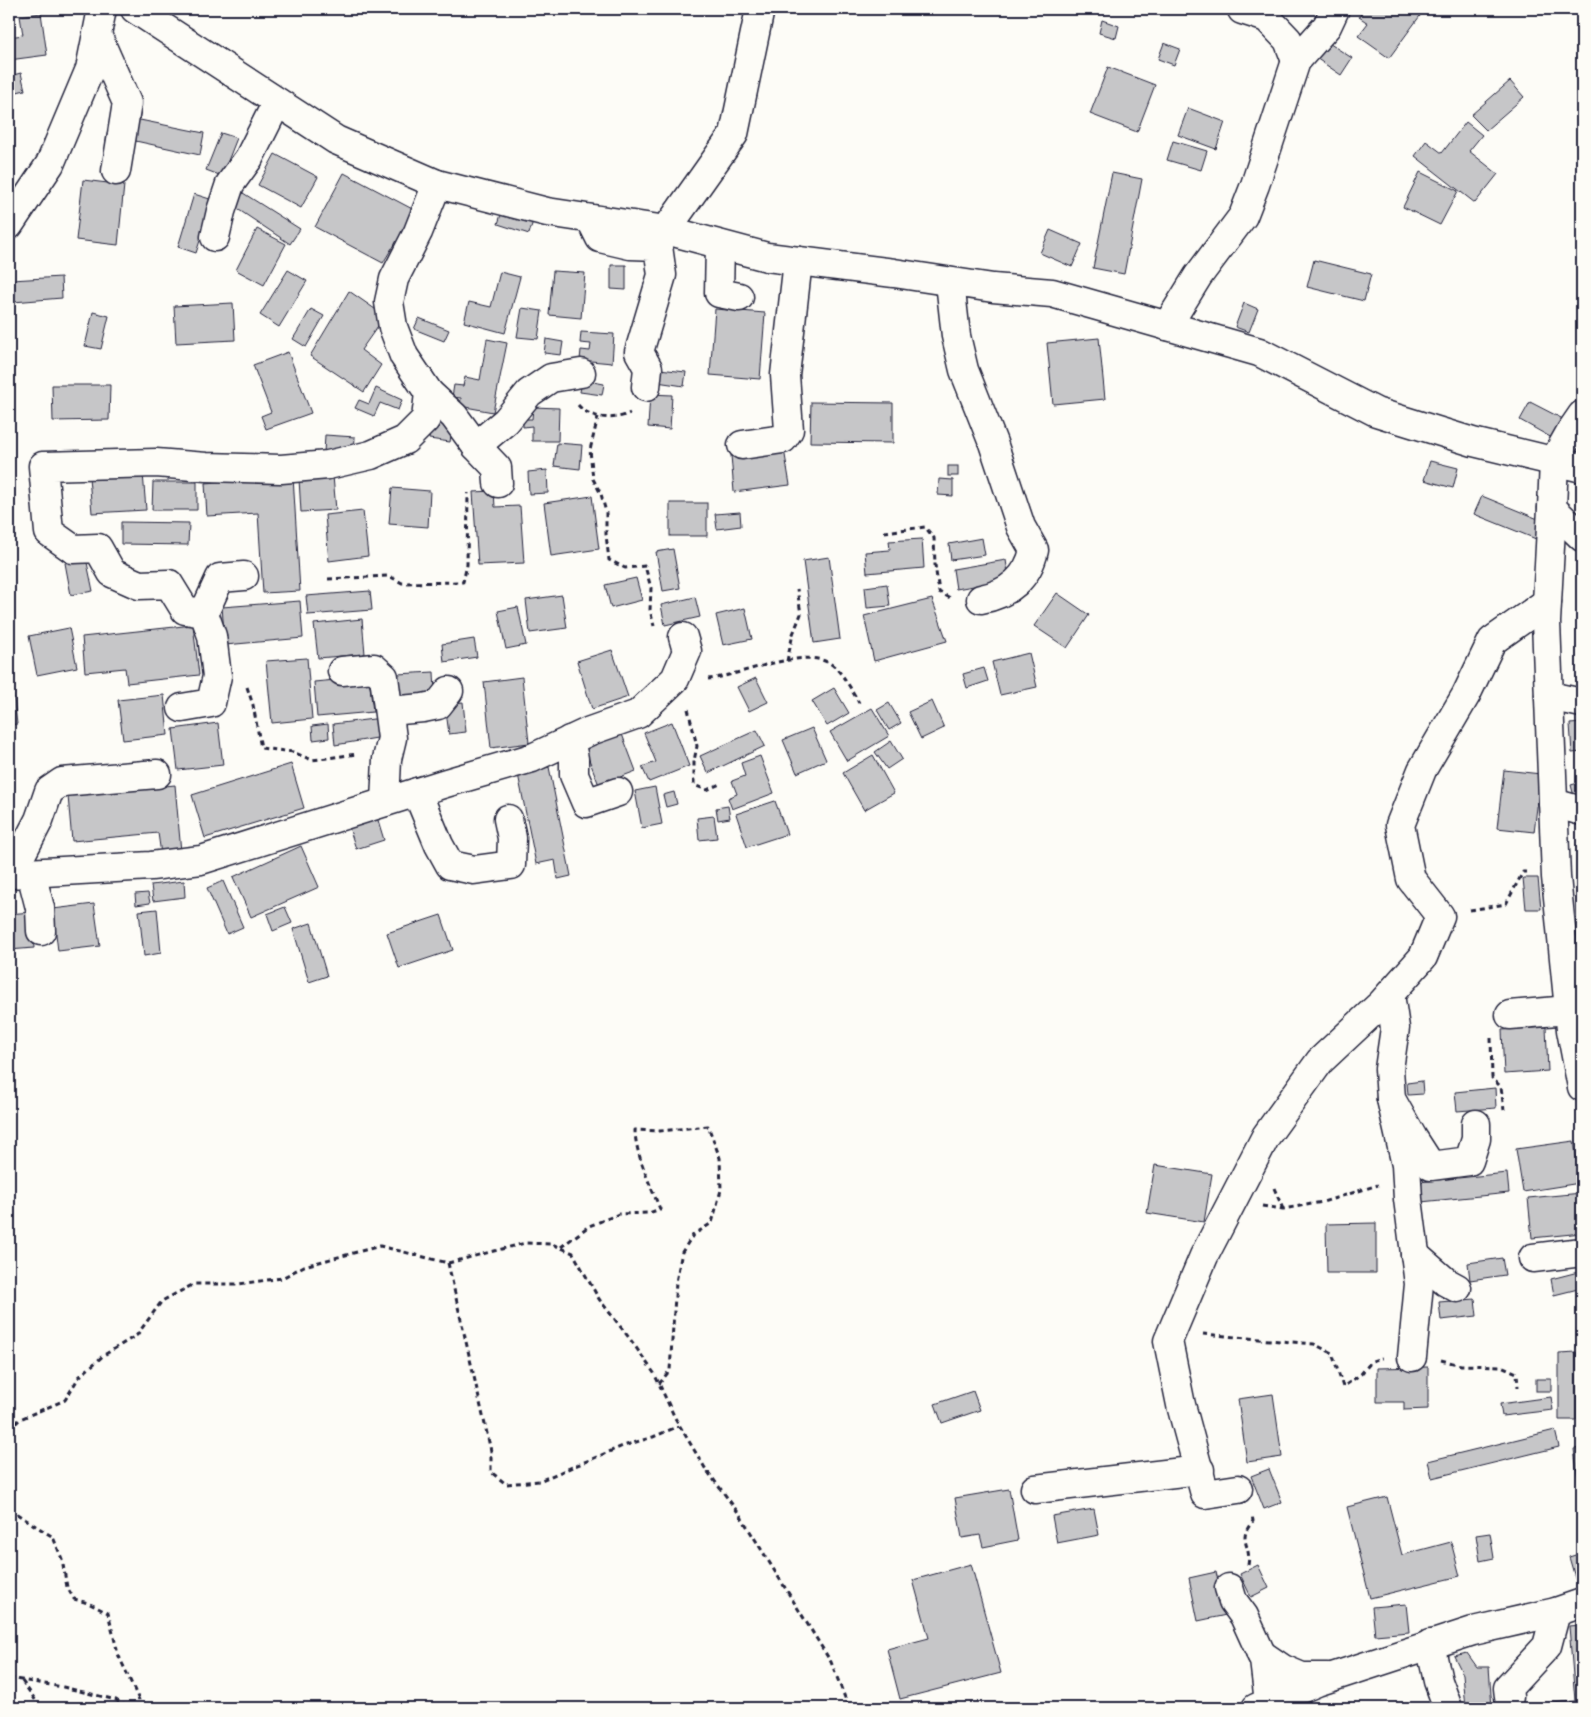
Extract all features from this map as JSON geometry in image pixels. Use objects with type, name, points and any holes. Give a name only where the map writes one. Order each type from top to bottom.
[{"type":"street","points":[[134,9],[336,140],[437,184],[547,212],[666,230],[767,257],[993,288],[1052,293],[1259,352],[1376,412],[1473,442],[1582,468]]},
{"type":"street","points":[[666,230],[734,134],[760,9]]},
{"type":"street","points":[[1167,326],[1198,276],[1243,216],[1296,61],[1327,26],[1335,9]]},
{"type":"street","points":[[1242,10],[1267,18],[1288,40],[1296,61]]},
{"type":"street","points":[[99,22],[127,103],[116,171]]},
{"type":"street","points":[[9,225],[50,164],[90,69],[99,22]]},
{"type":"street","points":[[214,237],[230,184],[249,158],[277,102]]},
{"type":"street","points":[[437,184],[418,232],[394,279],[389,302],[393,327],[404,356],[429,393],[454,416],[476,446],[497,468],[498,483]]},
{"type":"street","points":[[590,219],[600,238],[630,245],[658,246],[662,275],[639,352],[648,368],[646,388]]},
{"type":"street","points":[[720,245],[719,293],[739,297]]},
{"type":"street","points":[[742,445],[782,439],[789,430],[785,375],[798,261]]},
{"type":"street","points":[[950,282],[956,336],[964,370],[993,443],[1021,527],[1034,550],[1031,562],[1017,583],[995,596],[980,599]]},
{"type":"street","points":[[476,446],[506,421],[529,393],[551,378],[572,374]]},
{"type":"street","points":[[204,613],[185,610],[169,584],[139,585],[112,573],[98,548],[72,550],[49,532],[43,466],[156,463],[206,467],[281,469],[328,465],[371,455],[405,440],[426,419],[429,393]]},
{"type":"street","points":[[1582,415],[1554,461],[1546,622],[1556,865],[1571,914],[1569,1010],[1582,1087]]},
{"type":"street","points":[[1552,508],[1582,537]]},
{"type":"street","points":[[182,708],[211,703],[217,676],[212,636],[204,613],[220,578],[244,576]]},
{"type":"street","points":[[1238,1489],[1205,1494],[1181,1405],[1168,1341],[1204,1256],[1266,1136],[1320,1062],[1390,994],[1423,957],[1440,916],[1411,879],[1400,825],[1422,770],[1466,695],[1492,641],[1547,602]]},
{"type":"street","points":[[17,874],[138,877],[201,860],[532,758],[590,731],[638,714],[675,679],[686,651],[683,637]]},
{"type":"street","points":[[342,671],[374,668],[384,677],[392,738],[387,758],[385,802]]},
{"type":"street","points":[[389,711],[438,705],[449,691]]},
{"type":"street","points":[[1549,696],[1582,703]]},
{"type":"street","points":[[570,740],[574,760],[574,776],[586,803],[618,792]]},
{"type":"street","points":[[17,874],[49,791],[62,782],[157,774]]},
{"type":"street","points":[[417,792],[438,845],[450,865],[474,870],[511,865],[512,838],[508,819]]},
{"type":"street","points":[[1553,803],[1582,811]]},
{"type":"street","points":[[17,874],[40,908],[41,931]]},
{"type":"street","points":[[1390,994],[1395,1028],[1389,1069],[1391,1098],[1407,1171],[1408,1199],[1419,1284],[1412,1357]]},
{"type":"street","points":[[1510,1015],[1569,1010]]},
{"type":"street","points":[[1391,1098],[1431,1166],[1469,1161],[1476,1139],[1476,1124]]},
{"type":"street","points":[[1533,1258],[1582,1252]]},
{"type":"street","points":[[1414,1255],[1446,1282],[1457,1288]]},
{"type":"street","points":[[1035,1490],[1200,1470]]},
{"type":"street","points":[[1229,1588],[1233,1602],[1244,1616],[1264,1660],[1263,1705],[1330,1678],[1430,1644],[1472,1631],[1556,1612],[1582,1603]]},
{"type":"street","points":[[1509,1697],[1508,1688],[1547,1646],[1556,1612]]},
{"type":"street","points":[[1430,1644],[1438,1681],[1448,1708]]},
{"type":"street","points":[[1262,1654],[1283,1669],[1302,1677],[1330,1678]]},
{"type":"path","points":[[572,374],[572,398],[581,409],[598,417],[623,416],[641,407],[646,388]]},
{"type":"path","points":[[598,417],[590,450],[592,479],[601,494],[606,512],[609,560],[625,568],[645,566],[652,588],[650,610],[655,630],[667,637],[683,637]]},
{"type":"path","points":[[328,579],[389,576],[402,583],[463,582],[467,565],[468,485],[476,446]]},
{"type":"path","points":[[884,532],[925,527],[934,538],[939,592],[960,604],[980,599]]},
{"type":"path","points":[[787,661],[793,634],[801,614],[797,589]]},
{"type":"path","points":[[675,679],[711,679],[806,657],[830,663],[844,678],[859,703]]},
{"type":"path","points":[[675,679],[685,696],[697,746],[694,761],[694,785],[707,790],[722,783]]},
{"type":"path","points":[[245,680],[253,705],[261,748],[293,752],[312,760],[389,751]]},
{"type":"path","points":[[1440,916],[1506,904],[1523,872],[1542,866],[1556,865]]},
{"type":"path","points":[[1476,1124],[1490,1124],[1499,1120],[1504,1114],[1501,1087],[1492,1078],[1490,1053],[1491,1038],[1496,1025],[1510,1015]]},
{"type":"path","points":[[560,1247],[589,1226],[619,1214],[649,1212],[660,1208],[635,1139],[635,1130],[660,1131],[708,1126],[720,1158],[721,1190],[712,1223],[693,1235],[682,1252],[676,1282],[670,1370],[659,1384]]},
{"type":"path","points":[[1232,1202],[1283,1209],[1323,1202],[1380,1184],[1407,1171]]},
{"type":"path","points":[[9,1430],[20,1419],[65,1400],[78,1377],[104,1355],[137,1335],[162,1301],[194,1284],[239,1284],[282,1278],[304,1266],[380,1246],[448,1263],[525,1243],[552,1244],[573,1253],[599,1299],[654,1373],[679,1426],[705,1468],[740,1514],[774,1571],[811,1627],[831,1662],[849,1708]]},
{"type":"path","points":[[448,1263],[491,1451],[491,1472],[506,1484],[539,1481],[679,1426]]},
{"type":"path","points":[[1173,1331],[1314,1344],[1332,1353],[1343,1387],[1361,1374],[1372,1361],[1384,1357],[1412,1357],[1446,1361],[1461,1365],[1500,1366],[1517,1373],[1518,1386]]},
{"type":"path","points":[[1229,1588],[1231,1572],[1248,1564],[1249,1556],[1244,1539],[1246,1530],[1253,1521],[1245,1497],[1238,1489]]},
{"type":"path","points":[[9,1509],[53,1537],[62,1559],[67,1586],[74,1600],[88,1603],[108,1614],[110,1630],[118,1654],[139,1700],[138,1708]]},
{"type":"path","points":[[9,1678],[63,1687],[116,1700],[128,1708]]},
{"type":"path","points":[[22,1681],[42,1708]]},
{"type":"building","points":[[1364,9],[1425,9],[1389,58],[1358,36],[1368,23],[1359,17]]},
{"type":"building","points":[[41,13],[47,55],[9,60],[9,37],[23,35],[20,16]]},
{"type":"building","points":[[1102,20],[1119,26],[1116,38],[1099,33]]},
{"type":"building","points":[[1324,40],[1352,58],[1341,75],[1313,56]]},
{"type":"building","points":[[1164,43],[1180,49],[1174,65],[1158,59]]},
{"type":"building","points":[[1108,67],[1155,85],[1137,132],[1090,114]]},
{"type":"building","points":[[21,73],[25,90],[9,94],[9,76]]},
{"type":"building","points":[[1510,81],[1524,97],[1486,130],[1471,115]]},
{"type":"building","points":[[1188,108],[1225,122],[1216,149],[1178,135]]},
{"type":"building","points":[[135,119],[204,133],[200,155],[131,140]]},
{"type":"building","points":[[1466,122],[1482,135],[1469,151],[1498,174],[1475,203],[1415,156],[1426,141],[1442,153]]},
{"type":"building","points":[[221,133],[237,138],[222,176],[206,170]]},
{"type":"building","points":[[1173,141],[1207,151],[1201,170],[1167,160]]},
{"type":"building","points":[[275,154],[318,177],[301,208],[258,185]]},
{"type":"building","points":[[1420,172],[1458,191],[1440,225],[1403,207]]},
{"type":"building","points":[[344,173],[420,213],[399,252],[392,248],[383,263],[315,227]]},
{"type":"building","points":[[1112,173],[1142,179],[1124,274],[1093,268]]},
{"type":"building","points":[[83,180],[124,185],[118,245],[76,240]]},
{"type":"building","points":[[243,193],[300,229],[290,244],[233,206]]},
{"type":"building","points":[[194,194],[213,200],[196,253],[178,247]]},
{"type":"building","points":[[502,211],[533,221],[529,234],[498,224]]},
{"type":"building","points":[[257,229],[286,244],[264,285],[236,270]]},
{"type":"building","points":[[1050,230],[1082,244],[1072,267],[1040,253]]},
{"type":"building","points":[[1314,260],[1371,274],[1364,301],[1307,287]]},
{"type":"building","points":[[611,265],[626,265],[626,290],[611,289]]},
{"type":"building","points":[[288,270],[307,281],[279,327],[260,315]]},
{"type":"building","points":[[553,271],[585,273],[581,318],[549,315]]},
{"type":"building","points":[[500,272],[520,277],[505,333],[464,322],[469,302],[491,307]]},
{"type":"building","points":[[61,277],[62,298],[13,302],[12,280]]},
{"type":"building","points":[[349,291],[385,316],[361,350],[381,365],[364,392],[310,356]]},
{"type":"building","points":[[233,303],[235,340],[176,343],[174,306]]},
{"type":"building","points":[[1244,303],[1258,309],[1249,332],[1235,327]]},
{"type":"building","points":[[522,308],[542,311],[538,339],[517,337]]},
{"type":"building","points":[[311,309],[324,316],[306,347],[293,339]]},
{"type":"building","points":[[715,309],[765,313],[760,379],[710,375]]},
{"type":"building","points":[[93,312],[109,316],[101,349],[85,346]]},
{"type":"building","points":[[419,318],[449,330],[444,341],[414,329]]},
{"type":"building","points":[[581,332],[614,334],[612,363],[580,360],[581,350],[590,351],[591,344],[580,343]]},
{"type":"building","points":[[1099,338],[1105,399],[1053,404],[1047,343]]},
{"type":"building","points":[[487,339],[507,343],[493,412],[460,406],[461,398],[452,397],[454,385],[463,386],[465,377],[480,380]]},
{"type":"building","points":[[546,339],[563,342],[561,355],[544,353]]},
{"type":"building","points":[[288,352],[311,413],[266,429],[261,416],[271,412],[253,365]]},
{"type":"building","points":[[659,369],[686,372],[684,386],[657,382]]},
{"type":"building","points":[[582,380],[604,384],[602,395],[580,392]]},
{"type":"building","points":[[52,385],[110,385],[109,420],[53,421]]},
{"type":"building","points":[[376,388],[402,400],[398,410],[380,403],[374,416],[355,408],[359,400],[369,404]]},
{"type":"building","points":[[650,394],[672,395],[670,429],[648,427]]},
{"type":"building","points":[[811,402],[893,403],[893,443],[810,442]]},
{"type":"building","points":[[1530,402],[1563,419],[1552,438],[1520,420]]},
{"type":"building","points":[[533,407],[559,408],[558,441],[532,441],[532,426],[523,427],[523,419],[532,419]]},
{"type":"building","points":[[432,420],[453,423],[450,442],[429,439]]},
{"type":"building","points":[[325,435],[355,437],[354,454],[324,453]]},
{"type":"building","points":[[557,443],[582,445],[580,469],[554,466]]},
{"type":"building","points":[[784,449],[790,485],[734,492],[731,455]]},
{"type":"building","points":[[1430,461],[1458,468],[1453,488],[1424,480]]},
{"type":"building","points":[[948,466],[958,466],[958,476],[948,476]]},
{"type":"building","points":[[547,470],[548,493],[529,494],[528,472]]},
{"type":"building","points":[[143,473],[146,510],[92,513],[89,477]]},
{"type":"building","points":[[333,476],[336,510],[301,512],[299,479]]},
{"type":"building","points":[[293,477],[300,591],[263,593],[258,513],[207,516],[205,483]]},
{"type":"building","points":[[939,479],[953,480],[953,496],[938,495]]},
{"type":"building","points":[[153,482],[197,482],[197,510],[152,510]]},
{"type":"building","points":[[392,488],[430,491],[428,527],[389,524]]},
{"type":"building","points":[[494,491],[495,507],[520,506],[524,563],[478,565],[473,492]]},
{"type":"building","points":[[592,496],[599,549],[551,556],[544,503]]},
{"type":"building","points":[[1482,496],[1543,521],[1536,539],[1474,514]]},
{"type":"building","points":[[670,503],[707,503],[707,536],[670,536]]},
{"type":"building","points":[[363,511],[368,556],[329,561],[325,515]]},
{"type":"building","points":[[740,512],[741,526],[717,529],[715,514]]},
{"type":"building","points":[[121,522],[189,523],[188,545],[121,544]]},
{"type":"building","points":[[982,538],[985,555],[951,560],[949,544]]},
{"type":"building","points":[[922,539],[924,568],[867,573],[865,552],[890,550],[889,541]]},
{"type":"building","points":[[673,549],[680,588],[663,591],[656,552]]},
{"type":"building","points":[[829,557],[840,639],[814,643],[803,561]]},
{"type":"building","points":[[86,558],[93,591],[71,595],[65,563]]},
{"type":"building","points":[[1006,560],[1009,580],[956,589],[953,569]]},
{"type":"building","points":[[636,578],[642,600],[611,608],[605,585]]},
{"type":"building","points":[[887,584],[890,606],[867,608],[865,587]]},
{"type":"building","points":[[370,591],[372,610],[308,615],[306,596]]},
{"type":"building","points":[[1057,593],[1089,615],[1067,648],[1034,626]]},
{"type":"building","points":[[562,595],[567,628],[530,633],[526,600]]},
{"type":"building","points":[[695,597],[700,617],[665,625],[661,605]]},
{"type":"building","points":[[932,599],[947,641],[874,661],[864,616]]},
{"type":"building","points":[[300,601],[303,638],[225,645],[222,607]]},
{"type":"building","points":[[518,607],[526,645],[506,649],[498,611]]},
{"type":"building","points":[[745,608],[752,639],[723,645],[716,615]]},
{"type":"building","points":[[362,619],[365,654],[318,658],[314,624]]},
{"type":"building","points":[[193,625],[199,675],[127,683],[125,668],[85,672],[82,637]]},
{"type":"building","points":[[69,628],[77,667],[37,675],[29,636]]},
{"type":"building","points":[[474,639],[477,657],[444,662],[442,644]]},
{"type":"building","points":[[612,650],[628,697],[592,709],[577,661]]},
{"type":"building","points":[[1029,653],[1037,687],[1000,695],[992,662]]},
{"type":"building","points":[[9,657],[17,724],[9,725]]},
{"type":"building","points":[[307,658],[312,719],[272,723],[266,661]]},
{"type":"building","points":[[984,668],[988,681],[967,688],[963,674]]},
{"type":"building","points":[[434,672],[435,694],[399,696],[397,674]]},
{"type":"building","points":[[369,677],[373,712],[317,717],[314,682]]},
{"type":"building","points":[[522,677],[529,743],[491,748],[484,682]]},
{"type":"building","points":[[756,678],[768,702],[749,711],[737,687]]},
{"type":"building","points":[[834,688],[849,713],[827,726],[812,701]]},
{"type":"building","points":[[164,695],[168,735],[123,740],[118,700]]},
{"type":"building","points":[[932,701],[944,728],[921,739],[908,712]]},
{"type":"building","points":[[463,702],[466,732],[449,734],[445,704]]},
{"type":"building","points":[[889,703],[901,723],[889,730],[877,710]]},
{"type":"building","points":[[872,708],[889,736],[847,761],[830,732]]},
{"type":"building","points":[[382,718],[383,737],[335,745],[333,724]]},
{"type":"building","points":[[672,722],[689,766],[649,782],[642,767],[656,762],[644,733]]},
{"type":"building","points":[[218,723],[223,765],[178,770],[173,729]]},
{"type":"building","points":[[1582,723],[1582,752],[1572,753],[1570,724]]},
{"type":"building","points":[[328,724],[329,738],[313,740],[312,726]]},
{"type":"building","points":[[812,728],[826,760],[797,773],[783,740]]},
{"type":"building","points":[[620,729],[636,771],[599,785],[583,744]]},
{"type":"building","points":[[757,730],[765,746],[708,773],[700,756]]},
{"type":"building","points":[[891,741],[902,759],[887,769],[875,752]]},
{"type":"building","points":[[873,755],[894,793],[864,810],[843,773]]},
{"type":"building","points":[[760,756],[774,793],[732,809],[728,798],[737,794],[732,781],[745,776],[741,763]]},
{"type":"building","points":[[291,764],[304,808],[205,838],[192,795]]},
{"type":"building","points":[[549,767],[571,876],[558,879],[555,860],[536,864],[518,774]]},
{"type":"building","points":[[1504,770],[1541,774],[1534,832],[1497,828]]},
{"type":"building","points":[[1582,782],[1582,798],[1575,800],[1571,785]]},
{"type":"building","points":[[175,785],[181,852],[161,854],[158,833],[72,841],[68,796]]},
{"type":"building","points":[[655,787],[662,824],[642,828],[635,791]]},
{"type":"building","points":[[674,792],[677,804],[666,807],[663,795]]},
{"type":"building","points":[[775,801],[787,834],[747,847],[736,814]]},
{"type":"building","points":[[728,806],[730,818],[718,820],[716,808]]},
{"type":"building","points":[[714,816],[717,838],[699,840],[697,818]]},
{"type":"building","points":[[377,817],[384,840],[356,849],[349,827]]},
{"type":"building","points":[[301,846],[319,887],[251,917],[233,877]]},
{"type":"building","points":[[1523,878],[1538,878],[1541,909],[1526,909]]},
{"type":"building","points":[[184,881],[185,897],[153,901],[151,885]]},
{"type":"building","points":[[223,881],[243,927],[227,934],[207,888]]},
{"type":"building","points":[[148,893],[150,903],[136,905],[135,894]]},
{"type":"building","points":[[94,904],[100,946],[58,951],[53,909]]},
{"type":"building","points":[[285,907],[292,923],[273,931],[267,914]]},
{"type":"building","points":[[157,909],[161,953],[144,956],[139,911]]},
{"type":"building","points":[[31,912],[34,948],[9,950],[9,914]]},
{"type":"building","points":[[441,915],[453,950],[399,968],[387,933]]},
{"type":"building","points":[[311,923],[327,976],[309,982],[293,929]]},
{"type":"building","points":[[1546,1027],[1548,1071],[1504,1074],[1502,1030]]},
{"type":"building","points":[[1422,1081],[1423,1094],[1408,1095],[1407,1083]]},
{"type":"building","points":[[1495,1088],[1496,1108],[1457,1111],[1455,1092]]},
{"type":"building","points":[[1574,1141],[1580,1183],[1523,1192],[1516,1149]]},
{"type":"building","points":[[1155,1165],[1212,1174],[1204,1222],[1147,1213]]},
{"type":"building","points":[[1507,1173],[1509,1193],[1421,1202],[1419,1182]]},
{"type":"building","points":[[1582,1193],[1582,1233],[1532,1238],[1528,1198]]},
{"type":"building","points":[[1376,1223],[1376,1273],[1327,1273],[1326,1224]]},
{"type":"building","points":[[1502,1258],[1505,1275],[1470,1280],[1468,1263]]},
{"type":"building","points":[[1582,1271],[1582,1288],[1554,1295],[1551,1279]]},
{"type":"building","points":[[1475,1299],[1477,1316],[1441,1320],[1439,1302]]},
{"type":"building","points":[[1577,1328],[1582,1328],[1582,1347],[1577,1347]]},
{"type":"building","points":[[1576,1352],[1576,1420],[1559,1420],[1559,1353]]},
{"type":"building","points":[[1428,1367],[1428,1409],[1404,1410],[1404,1402],[1377,1402],[1377,1368]]},
{"type":"building","points":[[1536,1379],[1551,1379],[1551,1391],[1536,1391]]},
{"type":"building","points":[[973,1391],[980,1410],[942,1423],[935,1404]]},
{"type":"building","points":[[1273,1394],[1282,1457],[1247,1462],[1238,1399]]},
{"type":"building","points":[[1551,1397],[1553,1410],[1502,1416],[1500,1404]]},
{"type":"building","points":[[1555,1430],[1559,1447],[1432,1478],[1428,1461]]},
{"type":"building","points":[[1582,1448],[1582,1496],[1580,1496],[1574,1449]]},
{"type":"building","points":[[1269,1469],[1282,1502],[1264,1509],[1251,1476]]},
{"type":"building","points":[[1009,1489],[1018,1540],[983,1547],[980,1535],[962,1538],[955,1498]]},
{"type":"building","points":[[1387,1497],[1402,1555],[1451,1542],[1460,1576],[1370,1598],[1347,1507]]},
{"type":"building","points":[[1094,1509],[1099,1535],[1057,1543],[1052,1516]]},
{"type":"building","points":[[1490,1533],[1494,1558],[1480,1561],[1476,1535]]},
{"type":"building","points":[[1582,1553],[1582,1587],[1578,1588],[1569,1557]]},
{"type":"building","points":[[971,1564],[1001,1673],[900,1699],[887,1649],[929,1638],[913,1580]]},
{"type":"building","points":[[1258,1565],[1269,1588],[1251,1597],[1240,1574]]},
{"type":"building","points":[[1216,1572],[1226,1615],[1198,1621],[1189,1578]]},
{"type":"building","points":[[1406,1604],[1409,1632],[1375,1635],[1372,1607]]},
{"type":"building","points":[[1582,1625],[1582,1708],[1492,1708],[1575,1701],[1569,1626]]},
{"type":"building","points":[[1467,1653],[1477,1667],[1489,1667],[1492,1708],[1466,1708],[1463,1674],[1454,1656]]}]
